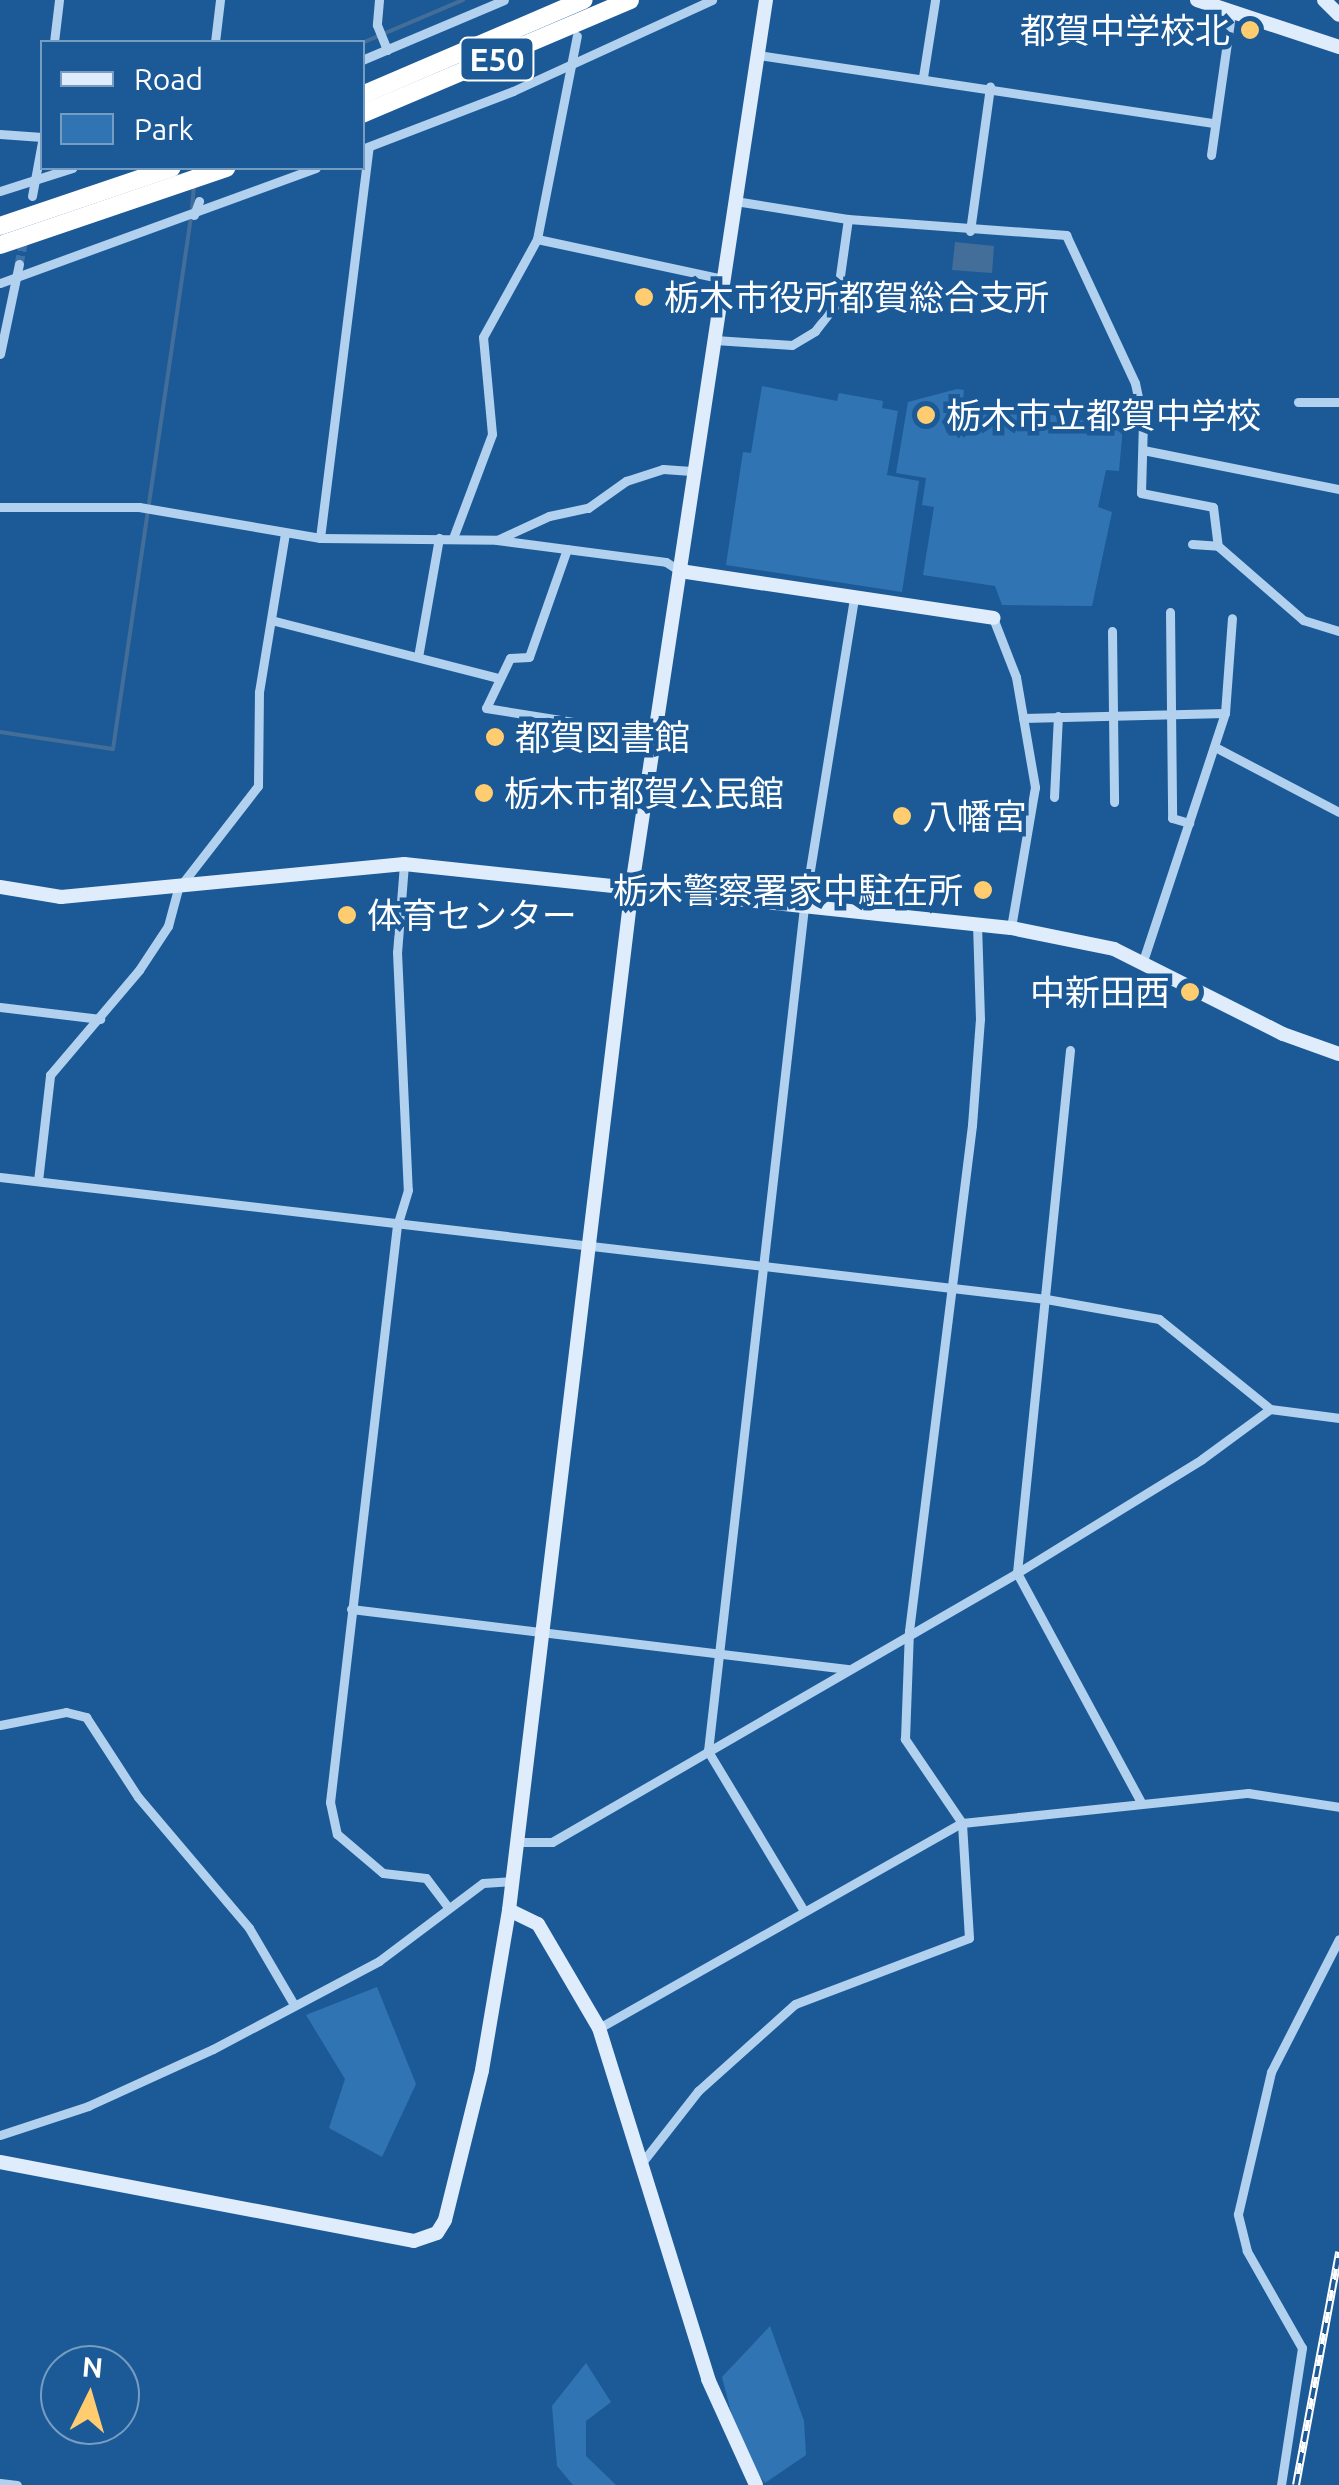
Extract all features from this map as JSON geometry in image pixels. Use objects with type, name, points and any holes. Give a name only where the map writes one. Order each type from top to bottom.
[{"type":"highway","name":"E50","points":[[365,95],[584,0]]},
{"type":"highway","name":"E50","points":[[365,113],[630,0]]},
{"type":"highway","points":[[0,226],[164,170]]},
{"type":"highway","points":[[0,245],[220,170]]},
{"type":"street","points":[[54,40],[60,0]]},
{"type":"street","points":[[215,40],[220,0]]},
{"type":"street","points":[[380,0],[377,24],[387,50]]},
{"type":"street","points":[[365,59],[504,0]]},
{"type":"street","points":[[366,148],[568,66],[712,0]]},
{"type":"street","points":[[0,2162],[402,2239],[430,2237],[446,2220],[466,2140],[509,1910],[632,886],[766,0]]},
{"type":"street","points":[[924,77],[935,0]]},
{"type":"street","points":[[1324,0],[1339,15]]},
{"type":"street","points":[[1206,2],[1231,14],[1339,48]]},
{"type":"street","points":[[1211,154],[1212,123],[1231,14]]},
{"type":"street","points":[[453,538],[492,434],[483,337],[538,239],[568,66],[577,36]]},
{"type":"street","points":[[758,55],[990,86],[1212,123]]},
{"type":"street","points":[[970,231],[990,86]]},
{"type":"street","points":[[0,134],[40,140]]},
{"type":"street","points":[[32,196],[40,160]]},
{"type":"street","points":[[0,191],[66,170]]},
{"type":"street","points":[[0,283],[311,170]]},
{"type":"street","points":[[320,538],[363,170]]},
{"type":"street","points":[[194,215],[199,201]]},
{"type":"street","points":[[735,202],[848,219],[970,231],[1066,235],[1135,383],[1143,450],[1142,493],[1213,507],[1218,546]]},
{"type":"street","points":[[714,340],[792,345],[815,331],[836,304],[848,219]]},
{"type":"street","points":[[538,239],[724,280]]},
{"type":"street","points":[[0,354],[19,264]]},
{"type":"street","points":[[1298,402],[1339,402]]},
{"type":"street","points":[[1143,450],[1339,490]]},
{"type":"street","points":[[497,540],[549,516],[588,508],[626,481],[663,469],[695,471]]},
{"type":"street","points":[[0,507],[139,507],[320,538],[497,540],[666,562],[680,571],[994,618],[1023,718],[1034,796],[1011,928]]},
{"type":"street","points":[[38,1181],[50,1076],[100,1019],[168,926],[178,889],[258,786],[259,692],[285,534]]},
{"type":"street","points":[[418,657],[439,538]]},
{"type":"street","points":[[1192,544],[1218,546],[1303,620],[1339,631]]},
{"type":"street","points":[[567,549],[529,657],[510,658],[486,708],[655,735]]},
{"type":"street","points":[[804,1911],[708,1751],[804,907],[854,598]]},
{"type":"street","points":[[1170,612],[1172,818],[1189,823]]},
{"type":"street","points":[[1143,961],[1216,747],[1225,712],[1232,618]]},
{"type":"street","points":[[271,620],[499,678]]},
{"type":"street","points":[[1112,631],[1114,802]]},
{"type":"street","points":[[1023,718],[1225,712]]},
{"type":"street","points":[[1054,797],[1058,716]]},
{"type":"street","points":[[1216,747],[1339,812]]},
{"type":"street","points":[[404,864],[398,991],[408,1190],[396,1226],[351,1609],[331,1820],[337,1834],[383,1873],[426,1878],[446,1905]]},
{"type":"street","points":[[0,887],[62,897],[178,889],[404,864],[1011,928],[1085,941],[1143,961],[1284,1034],[1339,1054]]},
{"type":"street","points":[[644,2160],[698,2091],[794,2004],[968,1938],[962,1823],[905,1740],[909,1631],[953,1288],[980,1019],[977,924]]},
{"type":"street","points":[[0,1008],[100,1019]]},
{"type":"street","points":[[1070,1050],[1017,1573],[1140,1802]]},
{"type":"street","points":[[0,1177],[1046,1299],[1159,1319],[1270,1410],[1339,1418]]},
{"type":"street","points":[[517,1842],[552,1842],[909,1631],[1017,1573],[1202,1460],[1270,1410]]},
{"type":"street","points":[[351,1609],[847,1669]]},
{"type":"street","points":[[0,1726],[66,1712],[86,1717],[138,1797],[249,1928],[293,2002]]},
{"type":"street","points":[[599,2028],[962,1823],[1248,1793],[1339,1807]]},
{"type":"street","points":[[0,2135],[102,2100],[213,2050],[293,2002],[379,1961],[446,1905],[488,1880],[512,1881]]},
{"type":"street","points":[[509,1910],[538,1924],[599,2028],[644,2160],[708,2379],[756,2485]]},
{"type":"street","points":[[1281,2485],[1302,2348],[1247,2251],[1238,2214],[1272,2072],[1339,1938]]},
{"type":"street","points":[[0,2483],[17,2485]]},
{"type":"green space","points":[[762,386],[837,401],[839,393],[883,401],[882,408],[898,411],[887,475],[919,481],[902,592],[726,565],[743,452],[751,453]]},
{"type":"green space","points":[[964,390],[963,400],[1123,427],[1119,471],[1106,470],[1098,507],[1112,512],[1092,606],[1002,605],[995,586],[923,575],[934,507],[922,505],[926,478],[896,473],[908,402]]},
{"type":"green space","points":[[377,1987],[416,2084],[382,2157],[329,2128],[345,2079],[306,2015]]},
{"type":"green space","points":[[770,2326],[804,2421],[806,2455],[765,2483],[741,2451],[722,2377]]},
{"type":"green space","points":[[586,2363],[611,2402],[586,2421],[586,2456],[616,2485],[573,2485],[557,2466],[552,2406]]},
{"type":"shaded area","points":[[955,242],[994,246],[992,273],[952,270]]},
{"type":"waterway","points":[[365,42],[463,0]]},
{"type":"waterway","points":[[192,208],[194,187]]},
{"type":"waterway","points":[[0,732],[113,749],[191,217]]},
{"type":"tunnel","points":[[19,264],[24,238]]},
{"type":"railway","points":[[1296,2485],[1339,2252]]},
{"type":"place","name":"都賀中学校北","points":[[1250,30]]},
{"type":"place","name":"栃木市役所都賀総合支所","points":[[644,297]]},
{"type":"place","name":"栃木市立都賀中学校","points":[[926,415]]},
{"type":"place","name":"都賀図書館","points":[[495,737]]},
{"type":"place","name":"栃木市都賀公民館","points":[[484,793]]},
{"type":"place","name":"八幡宮","points":[[902,816]]},
{"type":"place","name":"栃木警察署家中駐在所","points":[[983,890]]},
{"type":"place","name":"体育センター","points":[[347,915]]},
{"type":"place","name":"中新田西","points":[[1190,992]]}]
